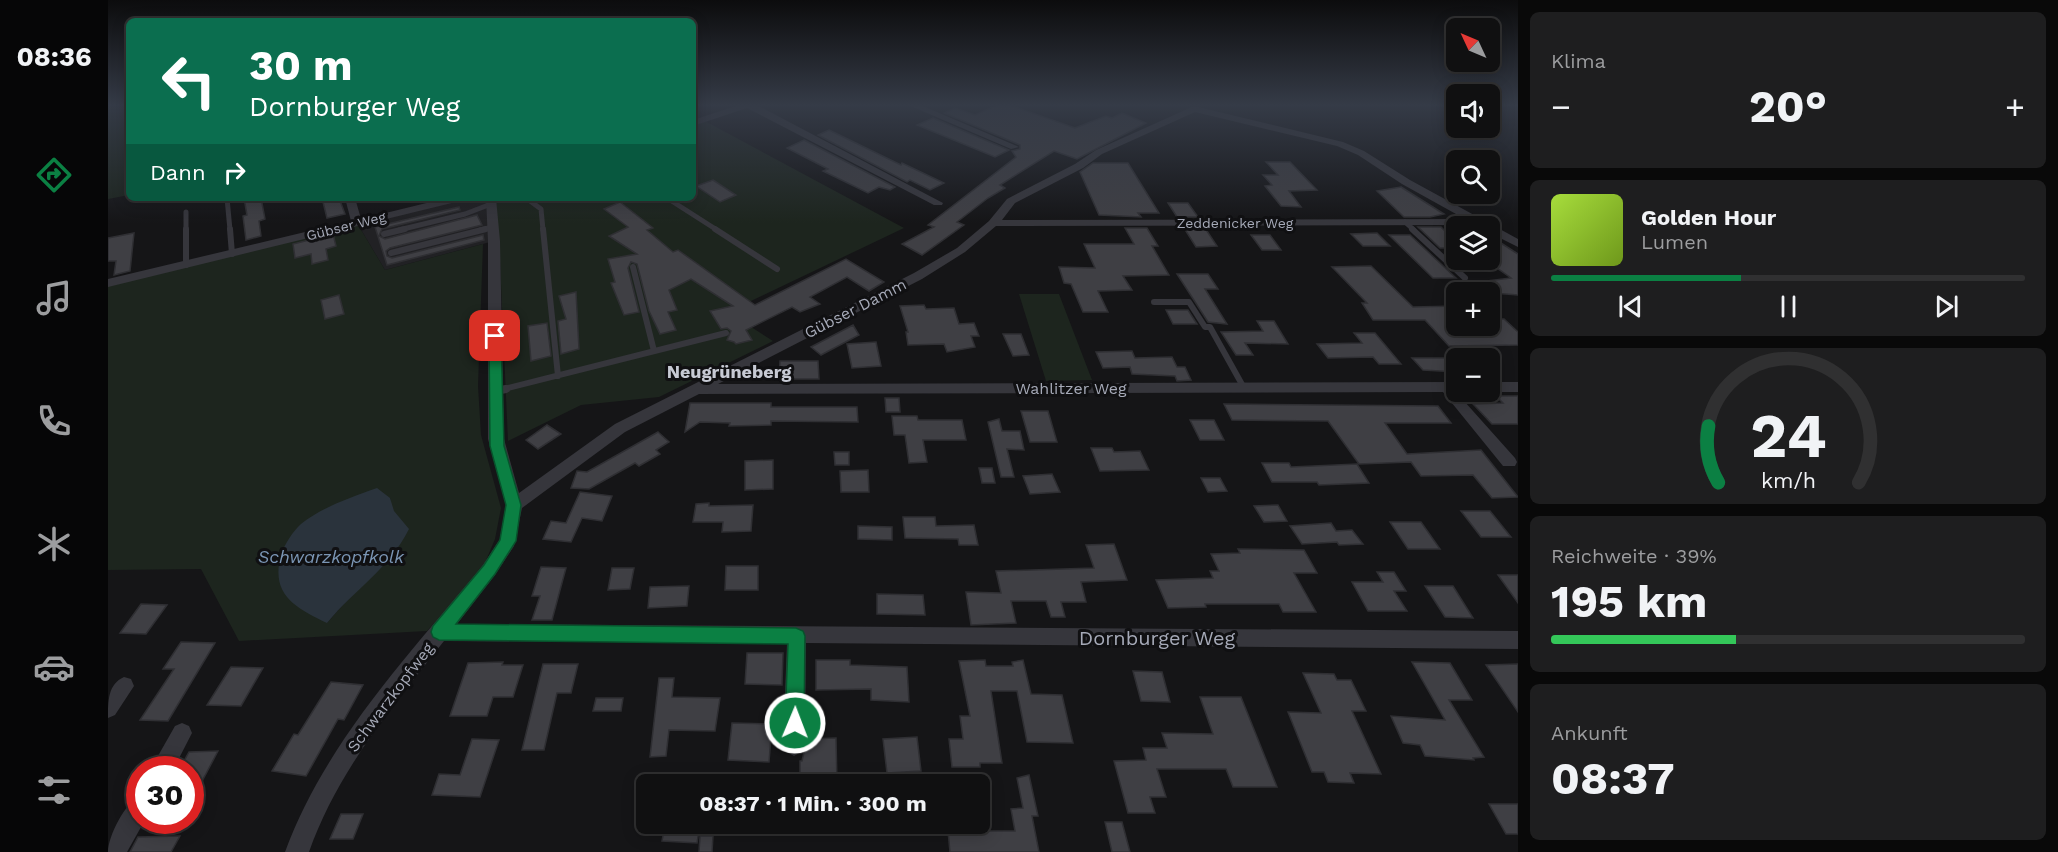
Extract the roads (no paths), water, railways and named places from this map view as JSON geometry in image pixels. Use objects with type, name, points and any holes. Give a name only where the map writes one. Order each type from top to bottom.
[{"type":"street","points":[[824,144],[938,203]]},
{"type":"street","points":[[1006,144],[1014,147]]},
{"type":"street","name":"Gübser Damm","points":[[514,505],[620,428],[918,276],[961,250],[993,223],[1011,201],[1117,144]]},
{"type":"street","name":"Gübser Damm","points":[[1339,144],[1361,153],[1466,216]]},
{"type":"street","points":[[351,201],[357,223]]},
{"type":"street","name":"Gübser Weg","points":[[108,283],[438,201]]},
{"type":"street","name":"Schwarzkopfweg","points":[[297,852],[306,827],[336,769],[369,720],[489,570],[508,541],[514,505],[497,446],[491,201]]},
{"type":"street","name":"Zeddenicker Weg","points":[[993,223],[1405,222],[1446,224]]},
{"type":"street","points":[[1500,234],[1518,244]]},
{"type":"street","name":"Wahlitzer Weg","points":[[696,389],[1446,387]]},
{"type":"street","points":[[1500,387],[1518,387]]},
{"type":"street","name":"Wahlitzer Weg","points":[[1463,402],[1509,462]]},
{"type":"street","name":"Dornburger Weg","points":[[439,632],[1518,640]]},
{"type":"street","points":[[794,745],[796,636]]},
{"type":"street","points":[[108,708],[124,686]]},
{"type":"street","points":[[169,756],[182,733]]},
{"type":"street","points":[[114,852],[126,831]]},
{"type":"lane","points":[[227,201],[232,254]]},
{"type":"lane","points":[[384,234],[465,214],[491,201]]},
{"type":"lane","points":[[530,201],[541,209],[558,376]]},
{"type":"lane","points":[[672,201],[777,270]]},
{"type":"lane","points":[[186,212],[186,265]]},
{"type":"lane","points":[[1405,222],[1465,278]]},
{"type":"lane","points":[[392,253],[493,227]]},
{"type":"lane","points":[[633,267],[654,351]]},
{"type":"lane","points":[[1155,302],[1189,302],[1205,327],[1210,327],[1244,388]]},
{"type":"lane","points":[[496,390],[726,333]]},
{"type":"water","name":"Schwarzkopfkolk","points":[[377,488],[390,498],[394,511],[409,529],[381,568],[327,623],[305,612],[288,598],[283,590],[279,580],[282,551],[295,530],[318,512]]},
{"type":"district","name":"Neugrüneberg","points":[[729,372]]}]
